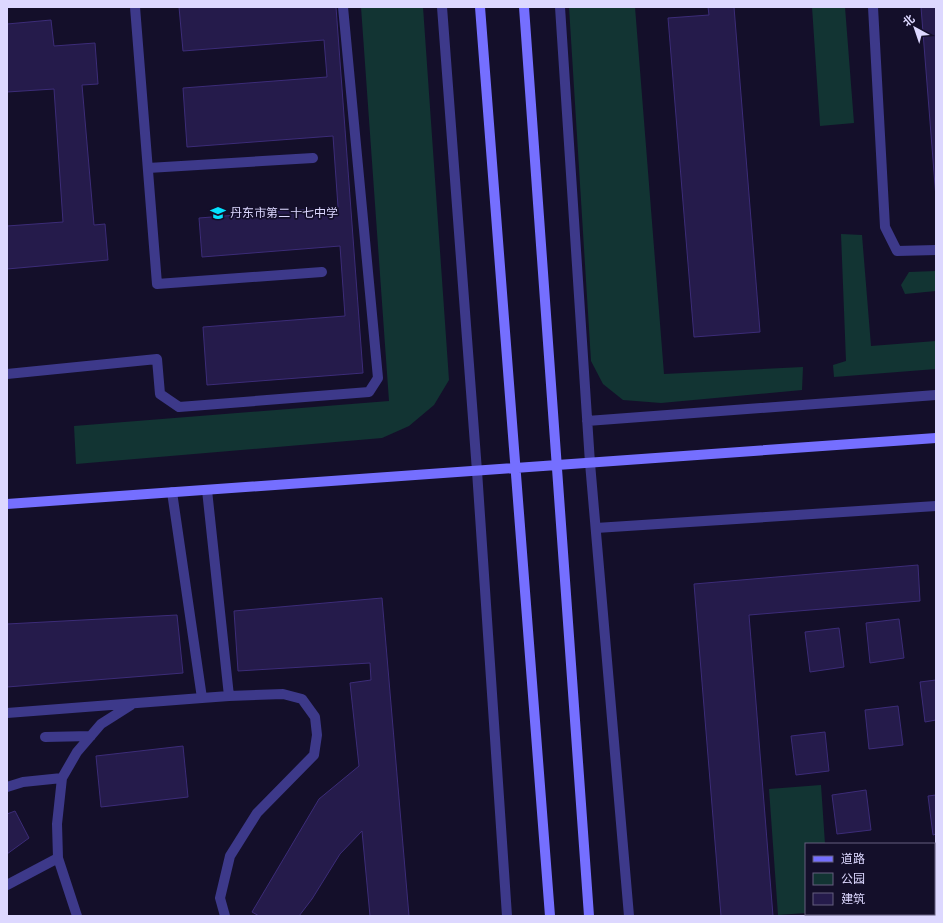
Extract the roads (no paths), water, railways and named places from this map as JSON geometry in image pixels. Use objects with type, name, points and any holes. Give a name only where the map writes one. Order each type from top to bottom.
[{"type":"main road","points":[[480,7],[550,916]]},
{"type":"main road","points":[[524,7],[589,916]]},
{"type":"main road","points":[[7,504],[936,438]]},
{"type":"street","points":[[135,7],[157,284],[322,272]]},
{"type":"street","points":[[7,374],[157,359],[160,394],[179,407],[369,392],[378,378],[343,7]]},
{"type":"street","points":[[442,7],[507,916]]},
{"type":"street","points":[[560,7],[590,463],[628,916]]},
{"type":"street","points":[[873,7],[885,227],[897,251],[936,250]]},
{"type":"street","points":[[148,168],[313,158]]},
{"type":"street","points":[[587,421],[936,395]]},
{"type":"street","points":[[207,490],[229,696]]},
{"type":"street","points":[[172,492],[202,698]]},
{"type":"street","points":[[596,528],[936,506]]},
{"type":"street","points":[[7,713],[229,696],[283,694],[302,699],[316,716],[317,735],[314,755],[257,813],[230,856],[220,898],[225,916]]},
{"type":"street","points":[[78,916],[58,858],[57,824],[62,778],[77,752],[101,724],[132,704]]},
{"type":"street","points":[[44,737],[91,736]]},
{"type":"street","points":[[7,787],[23,782],[62,778]]},
{"type":"street","points":[[7,885],[58,858]]},
{"type":"place","name":"丹东市第二十七中学","points":[[218,213]]}]
